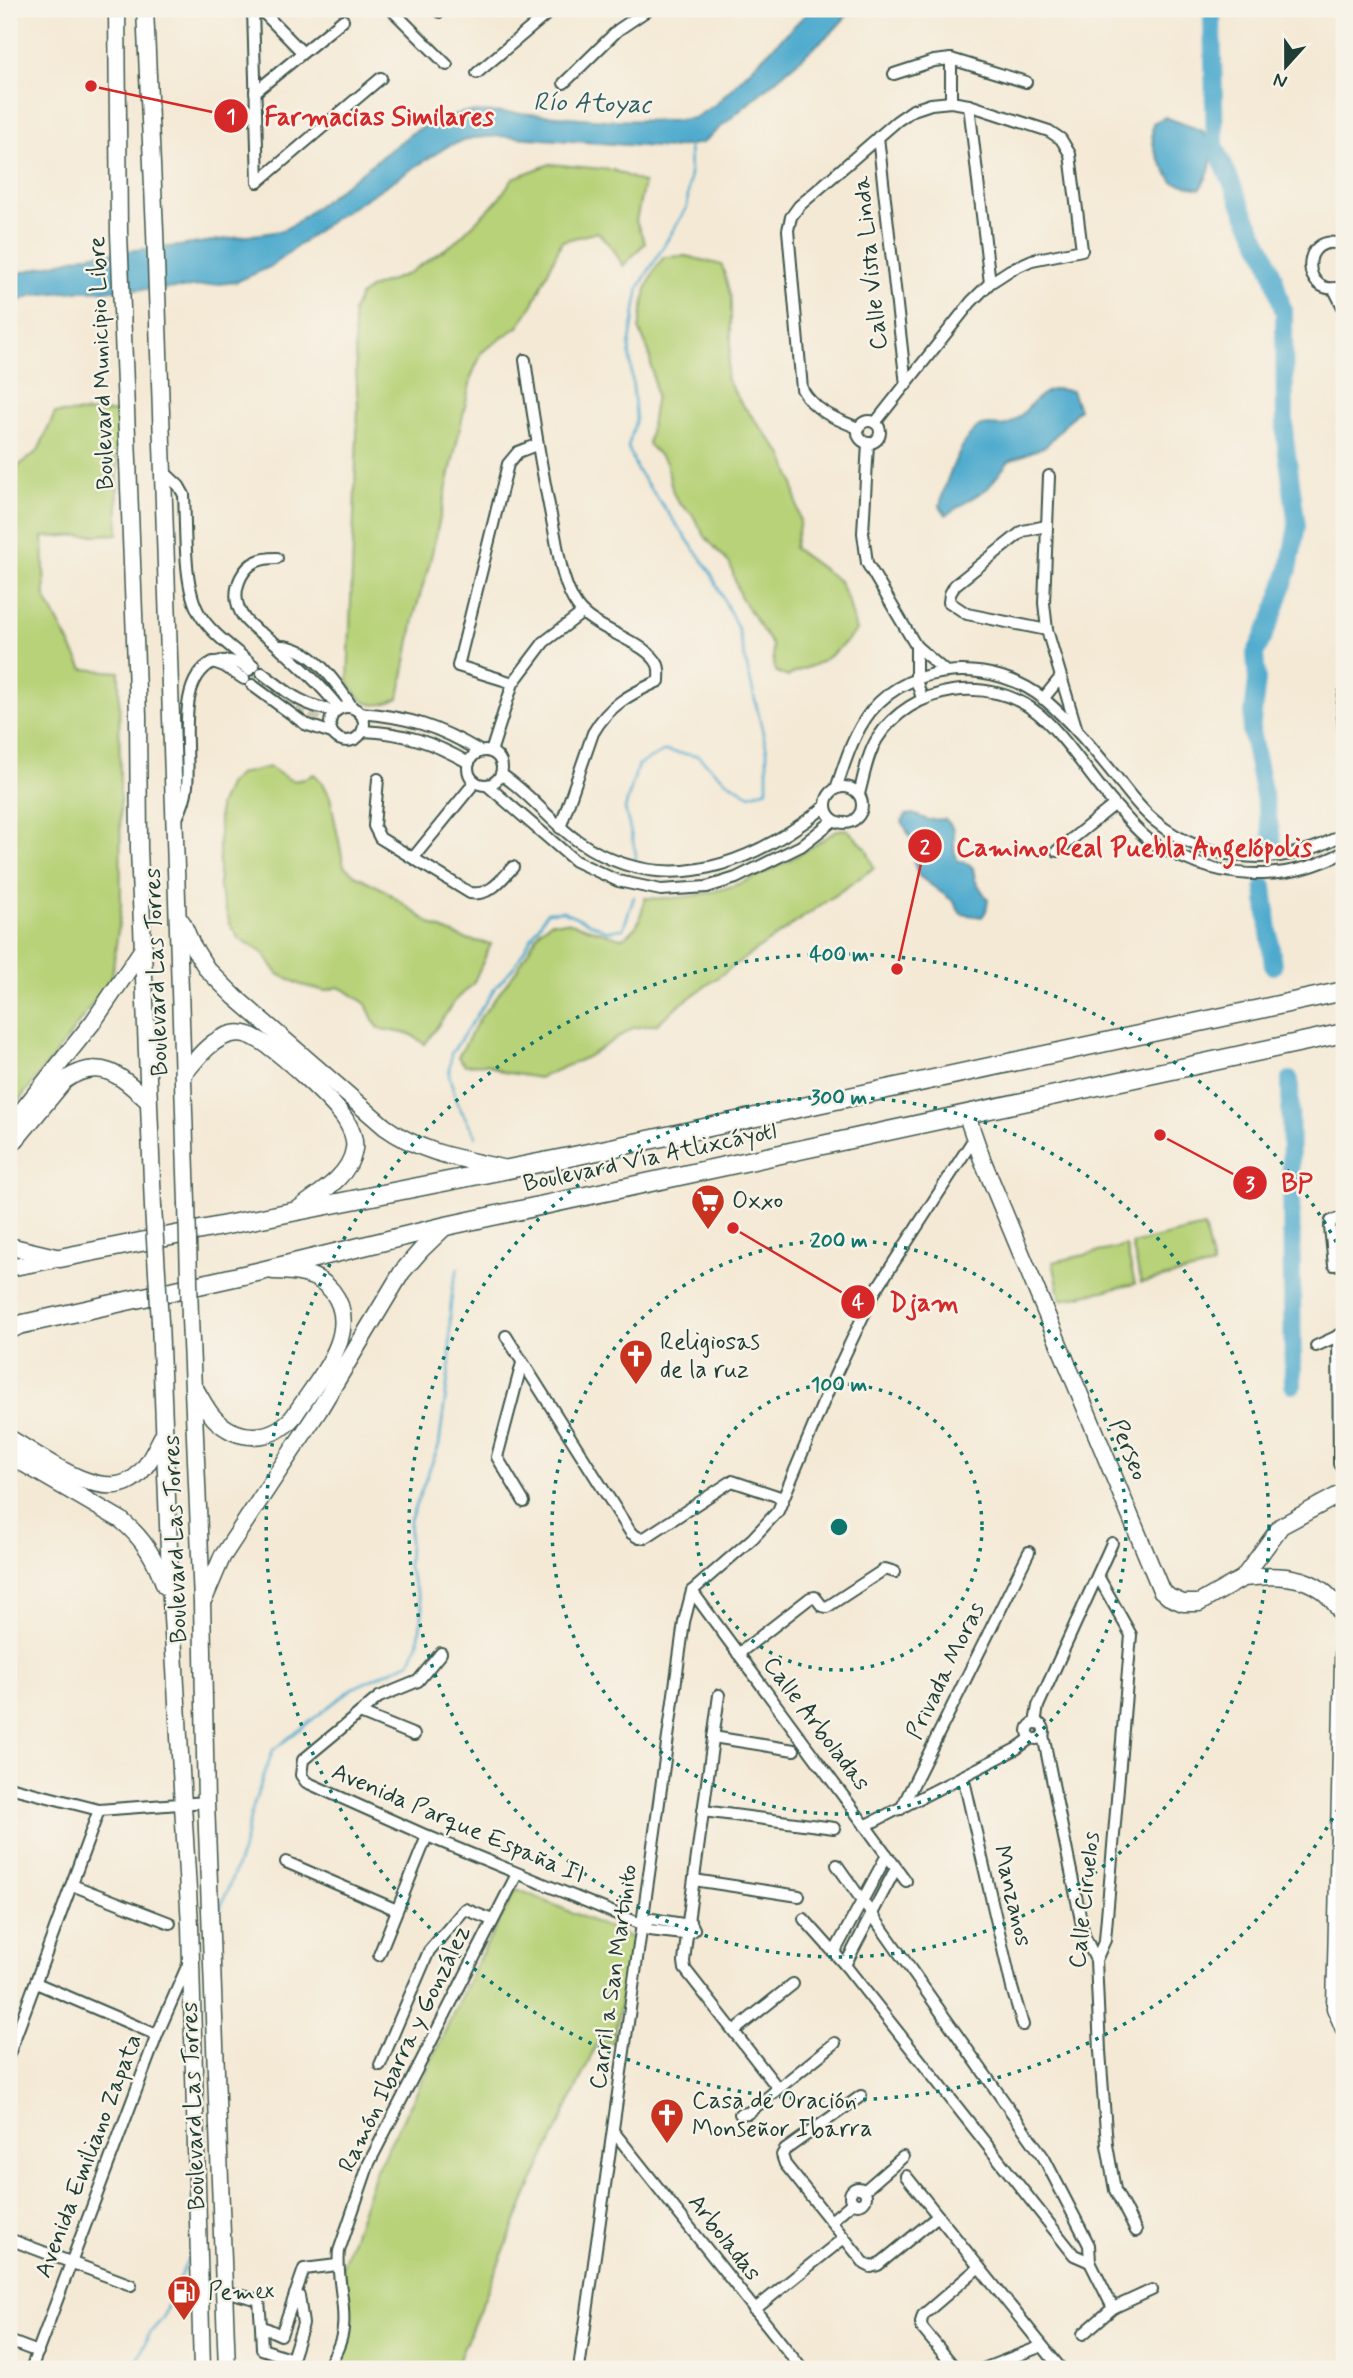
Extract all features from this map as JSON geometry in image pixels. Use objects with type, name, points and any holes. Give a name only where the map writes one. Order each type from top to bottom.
[{"type":"main road","name":"Boulevard Municipio Libre","points":[[117,9],[120,233],[138,715]]},
{"type":"main road","points":[[145,9],[162,470]]},
{"type":"main road","name":"Boulevard Las Torres","points":[[162,470],[227,2369]]},
{"type":"main road","name":"Boulevard Las Torres","points":[[138,715],[139,848],[148,1101],[191,1960],[202,2369]]},
{"type":"main road","points":[[178,913],[192,945],[207,969],[235,997],[385,1127],[402,1139],[436,1153],[506,1168]]},
{"type":"main road","points":[[9,1127],[93,1022],[144,947]]},
{"type":"main road","name":"Boulevard Vía Atlixcáyotl","points":[[9,1268],[613,1148],[1344,991]]},
{"type":"main road","points":[[183,1075],[204,1051],[221,1038],[245,1033],[268,1045],[338,1109],[355,1144],[350,1162],[335,1180],[297,1210]]},
{"type":"main road","name":"Boulevard Vía Atlixcáyotl","points":[[14,1327],[446,1226],[1344,1033]]},
{"type":"main road","points":[[9,1148],[65,1080],[76,1072],[91,1068],[110,1072],[148,1101]]},
{"type":"main road","name":"Perseo","points":[[967,1116],[982,1159],[1161,1590],[1183,1603],[1199,1603],[1243,1578],[1281,1526],[1344,1492]]},
{"type":"main road","points":[[202,1602],[222,1557],[319,1409],[402,1272],[446,1226]]},
{"type":"main road","points":[[9,1246],[60,1258]]},
{"type":"main road","points":[[194,1386],[209,1413],[223,1426],[246,1435],[269,1435],[287,1425],[336,1351],[344,1329],[344,1319],[342,1309],[323,1282],[298,1272],[257,1272]]},
{"type":"main road","points":[[9,1438],[89,1483],[110,1486],[131,1480],[140,1472],[163,1434]]},
{"type":"main road","points":[[9,1455],[121,1520],[134,1531],[156,1561],[171,1600]]},
{"type":"main road","points":[[1243,1578],[1275,1574],[1305,1581],[1323,1591],[1337,1604],[1344,1619],[1340,1925],[1335,2008],[1344,2029]]},
{"type":"street","points":[[253,9],[258,182],[381,78]]},
{"type":"street","points":[[260,9],[302,52]]},
{"type":"street","points":[[391,9],[422,43],[447,65]]},
{"type":"street","points":[[477,74],[553,9]]},
{"type":"street","points":[[564,83],[618,30],[649,9]]},
{"type":"street","points":[[255,92],[343,20]]},
{"type":"street","points":[[951,59],[951,102]]},
{"type":"street","points":[[894,74],[934,61],[951,59],[1026,82]]},
{"type":"street","points":[[858,428],[819,410],[807,399],[802,389],[788,230],[791,217],[799,206],[878,137],[913,110],[931,104],[951,102],[969,105],[1037,125],[1061,139],[1070,153],[1082,250],[1032,260],[990,283],[971,302],[875,423]]},
{"type":"street","points":[[969,105],[990,283]]},
{"type":"street","name":"Calle Vista Linda","points":[[878,137],[905,385]]},
{"type":"street","points":[[1344,245],[1325,243],[1318,247],[1310,258],[1314,280],[1323,287],[1339,288],[1344,309]]},
{"type":"street","points":[[525,360],[536,445],[564,578],[572,599],[582,613],[652,656],[659,666],[659,681],[625,697],[601,719],[593,733],[560,828]]},
{"type":"street","points":[[858,428],[865,421],[875,423]]},
{"type":"street","points":[[868,443],[878,438],[880,433],[875,423]]},
{"type":"street","points":[[858,428],[859,438],[868,443]]},
{"type":"street","points":[[868,443],[863,545],[875,578],[916,646],[945,671]]},
{"type":"street","points":[[513,683],[458,666],[508,464],[518,452],[536,445]]},
{"type":"street","points":[[162,470],[179,486],[184,495],[190,588],[199,614],[252,675],[305,724],[332,733],[344,741],[358,737],[363,730],[364,721],[332,677],[301,650],[279,646]]},
{"type":"street","points":[[1049,475],[1044,603],[1047,630],[1077,731]]},
{"type":"street","points":[[1046,526],[1023,531],[955,585],[949,602],[967,614],[1047,630]]},
{"type":"street","points":[[276,558],[265,558],[246,568],[236,589],[236,602],[246,621],[279,646],[321,686],[337,709]]},
{"type":"street","points":[[582,613],[544,642],[513,683],[485,752],[469,763],[468,772],[475,782],[488,786],[575,861],[618,881],[661,890],[707,887],[736,878],[801,846],[834,820]]},
{"type":"street","points":[[916,646],[916,680],[922,698]]},
{"type":"street","points":[[175,824],[183,806],[187,786],[190,691],[196,677],[213,663],[252,675],[309,705],[418,721],[454,736],[499,757],[503,766],[502,775],[488,786]]},
{"type":"street","points":[[1344,833],[1328,843],[1296,855],[1256,857],[1228,854],[1177,837],[1154,821],[1077,731],[1043,699],[1021,684],[999,675],[972,671],[945,671],[893,690],[869,714],[853,740],[836,789],[828,796],[826,806],[834,820],[842,822],[856,818],[862,807],[859,794],[869,755],[876,741],[902,709],[922,698],[944,692],[994,692],[1039,715],[1077,756],[1114,805],[1148,839],[1197,864],[1259,876],[1309,868],[1344,852]]},
{"type":"street","points":[[1043,699],[1060,678]]},
{"type":"street","points":[[309,705],[318,700],[321,686]]},
{"type":"street","points":[[1344,693],[1344,732]]},
{"type":"street","points":[[332,733],[330,718],[337,709]]},
{"type":"street","points":[[363,730],[391,732],[421,739],[469,763]]},
{"type":"street","points":[[1091,776],[1105,764]]},
{"type":"street","points":[[502,775],[579,842],[637,869],[682,872],[706,869],[748,856],[784,837],[826,806]]},
{"type":"street","points":[[378,779],[374,826],[380,838],[470,893],[489,892],[513,867]]},
{"type":"street","points":[[412,858],[475,782]]},
{"type":"street","points":[[836,789],[848,787],[859,794]]},
{"type":"street","points":[[1057,851],[1114,805]]},
{"type":"street","points":[[692,1591],[768,1524],[783,1498],[831,1384],[874,1293],[975,1137]]},
{"type":"street","points":[[1334,1265],[1329,1227],[1331,1221],[1344,1217]]},
{"type":"street","points":[[1317,1346],[1341,1334],[1339,1464],[1343,1469]]},
{"type":"street","points":[[506,1336],[631,1533],[639,1538],[732,1481],[783,1498]]},
{"type":"street","points":[[522,1363],[497,1457],[524,1502]]},
{"type":"street","points":[[1035,1723],[1038,1706],[1112,1543]]},
{"type":"street","name":"Privada Moras","points":[[898,1810],[1028,1552]]},
{"type":"street","points":[[738,1654],[810,1598],[815,1597],[822,1606],[827,1607],[885,1569],[895,1572]]},
{"type":"street","name":"Calle Ciruelos","points":[[1098,1576],[1131,1635],[1105,1940],[1096,1960],[1107,2145],[1115,2190],[1136,2231]]},
{"type":"street","name":"Calle Arboladas","points":[[692,1591],[906,1881]]},
{"type":"street","name":"Carril a San Martinito","points":[[579,2369],[684,1622],[692,1591]]},
{"type":"street","points":[[414,1735],[360,1713],[379,1697],[418,1681],[441,1653]]},
{"type":"street","points":[[719,1695],[685,1929],[685,1969],[777,2087]]},
{"type":"street","name":"Avenida Parque España II","points":[[360,1713],[303,1760],[301,1775],[306,1782],[427,1836],[641,1924],[649,1930],[685,1929]]},
{"type":"street","points":[[1031,1738],[1028,1732],[1030,1725],[1041,1724],[1084,1935],[1096,1960]]},
{"type":"street","points":[[867,1829],[1016,1749],[1031,1738],[1037,1739],[1043,1735]]},
{"type":"street","points":[[713,1737],[794,1750]]},
{"type":"street","name":"Manzanos","points":[[963,1776],[1023,2025]]},
{"type":"street","points":[[9,1787],[99,1810],[206,1802]]},
{"type":"street","points":[[9,2054],[99,1810]]},
{"type":"street","points":[[703,1811],[834,1828]]},
{"type":"street","points":[[379,1955],[427,1836]]},
{"type":"street","points":[[834,1953],[887,1855]]},
{"type":"street","points":[[286,1862],[397,1910]]},
{"type":"street","points":[[837,1866],[1044,2158],[1088,2245],[1090,2262],[1113,2308]]},
{"type":"street","points":[[845,1965],[896,1868]]},
{"type":"street","name":"Ramón Ibarra y González","points":[[327,2369],[338,2350],[344,2328],[337,2265],[339,2251],[369,2163],[517,1874]]},
{"type":"street","points":[[694,1880],[799,1896]]},
{"type":"street","points":[[72,1885],[170,1923]]},
{"type":"street","points":[[380,2065],[432,1947],[465,1909],[492,1920]]},
{"type":"street","points":[[804,1919],[845,1965],[1074,2255],[1090,2262]]},
{"type":"street","name":"Avenida Emiliano Zapata","points":[[31,2369],[157,2035],[191,1960]]},
{"type":"street","points":[[36,1983],[157,2035]]},
{"type":"street","points":[[734,2031],[793,1984]]},
{"type":"street","points":[[740,2114],[748,2113],[835,2043]]},
{"type":"street","points":[[860,2096],[785,2150],[782,2155],[785,2164],[844,2238],[871,2267],[878,2265],[938,2216]]},
{"type":"street","name":"Arboladas","points":[[614,2132],[802,2369]]},
{"type":"street","points":[[831,2221],[853,2202],[850,2195],[852,2190],[865,2190],[903,2157]]},
{"type":"street","points":[[906,2176],[1061,2369]]},
{"type":"street","points":[[754,2309],[844,2238]]},
{"type":"street","points":[[9,2239],[131,2285]]},
{"type":"street","points":[[261,2326],[281,2335],[304,2269],[337,2265]]},
{"type":"street","points":[[956,2369],[920,2322],[923,2315],[979,2267]]},
{"type":"street","points":[[1083,2334],[1113,2308],[1152,2290]]},
{"type":"street","points":[[224,2291],[259,2300],[262,2348],[292,2359],[303,2324],[299,2295],[295,2294]]},
{"type":"street","points":[[9,2341],[38,2351]]},
{"type":"street","points":[[983,2369],[1042,2346]]},
{"type":"green space","points":[[550,164],[613,170],[644,183],[636,221],[645,243],[623,266],[614,250],[598,232],[562,241],[533,304],[519,326],[482,352],[472,375],[430,562],[416,609],[399,698],[382,704],[369,704],[358,696],[348,682],[358,407],[353,311],[360,296],[371,288],[407,274],[454,243],[498,200],[513,178]]},
{"type":"green space","points":[[686,256],[722,265],[731,298],[731,345],[726,378],[741,403],[783,455],[793,482],[800,522],[794,548],[839,581],[849,603],[856,631],[828,657],[788,677],[775,671],[772,645],[740,596],[730,564],[706,538],[692,514],[679,503],[673,493],[666,462],[648,444],[656,395],[649,352],[639,329],[646,289],[664,257]]},
{"type":"green space","points":[[117,412],[118,534],[43,537],[45,597],[83,669],[119,672],[121,907],[112,976],[9,1113],[9,473],[38,451],[55,413]]},
{"type":"green space","points":[[270,767],[291,780],[301,780],[314,774],[323,783],[330,797],[344,866],[355,875],[383,889],[434,926],[466,939],[491,944],[473,984],[455,1001],[425,1044],[410,1034],[380,1029],[366,1004],[345,990],[338,987],[325,991],[301,985],[278,974],[263,953],[239,938],[230,924],[219,888],[219,806],[229,783],[240,774]]},
{"type":"green space","points":[[847,829],[866,848],[874,868],[739,962],[657,1024],[633,1028],[587,1057],[539,1078],[503,1072],[487,1064],[465,1065],[458,1057],[480,1018],[518,968],[541,929],[551,922],[567,922],[621,938],[635,927],[645,898],[697,895],[746,881],[793,858],[837,830]]},
{"type":"green space","points":[[1204,1227],[1213,1266],[1141,1283],[1132,1244]]},
{"type":"green space","points":[[1126,1246],[1135,1284],[1061,1300],[1053,1262]]},
{"type":"green space","points":[[517,1889],[632,1938],[613,2043],[598,2041],[527,2195],[455,2369],[334,2369],[345,2349],[350,2303],[342,2268],[376,2170],[417,2092],[475,1966]]},
{"type":"water","points":[[811,9],[853,9],[833,31],[702,143],[671,148],[500,136],[472,138],[448,146],[332,220],[270,267],[236,282],[183,288],[33,295],[9,305],[9,278],[19,273],[93,254],[179,246],[281,231],[293,225],[412,133],[432,122],[465,112],[520,113],[605,120],[671,121],[694,118],[716,104]]},
{"type":"water","points":[[1165,117],[1203,131],[1210,147],[1211,160],[1208,174],[1200,189],[1173,182],[1154,148],[1153,123]]},
{"type":"water","points":[[1056,389],[1072,391],[1079,409],[1046,446],[1009,461],[988,488],[946,515],[940,506],[942,498],[955,460],[968,437],[982,426],[1010,424],[1038,398]]},
{"type":"water","points":[[913,814],[928,820],[945,819],[950,824],[954,833],[957,860],[973,868],[975,880],[988,900],[982,917],[961,914],[953,901],[919,876],[914,863],[912,841],[902,821],[906,815]]},
{"type":"waterway","points":[[1215,9],[1212,17],[1215,145],[1266,255],[1284,314],[1285,439],[1297,526],[1289,569],[1273,616],[1255,654],[1257,680],[1251,731],[1274,847]]},
{"type":"waterway","points":[[635,864],[636,854],[625,809],[638,765],[665,751],[698,756],[725,780],[750,795],[767,789],[767,750],[738,629],[710,571],[637,470],[628,447],[636,419],[629,347],[639,287],[687,207],[689,144]]},
{"type":"waterway","points":[[1264,887],[1273,966]]},
{"type":"waterway","points":[[476,1136],[457,1103],[449,1075],[451,1054],[495,988],[516,964],[547,912],[563,911],[607,931],[623,929],[634,897]]},
{"type":"waterway","points":[[1290,1080],[1293,1385]]},
{"type":"waterway","points":[[217,1917],[242,1852],[253,1806],[273,1750],[353,1688],[410,1662],[418,1643],[423,1609],[408,1568],[410,1520],[439,1445],[450,1363],[450,1312],[458,1268]]},
{"type":"waterway","points":[[228,2192],[228,2216]]},
{"type":"waterway","points":[[135,2369],[148,2335],[163,2318],[192,2250]]},
{"type":"tunnel","points":[[250,670],[308,715],[331,729]]},
{"type":"place","name":"Farmacias Similares","points":[[91,86]]},
{"type":"place","name":"Camino Real Puebla Angelópolis","points":[[897,969]]},
{"type":"place","name":"BP","points":[[1160,1135]]},
{"type":"place","name":"Djam","points":[[733,1228]]},
{"type":"place","name":"Oxxo","points":[[708,1231]]},
{"type":"place","name":"Religiosas de la ruz","points":[[636,1386]]},
{"type":"place","name":"Casa de Oración Monseñor Ibarra","points":[[667,2145]]},
{"type":"place","name":"Pemex","points":[[184,2322]]},
{"type":"water label","name":"Río Atoyac","points":[[592,104]]}]
